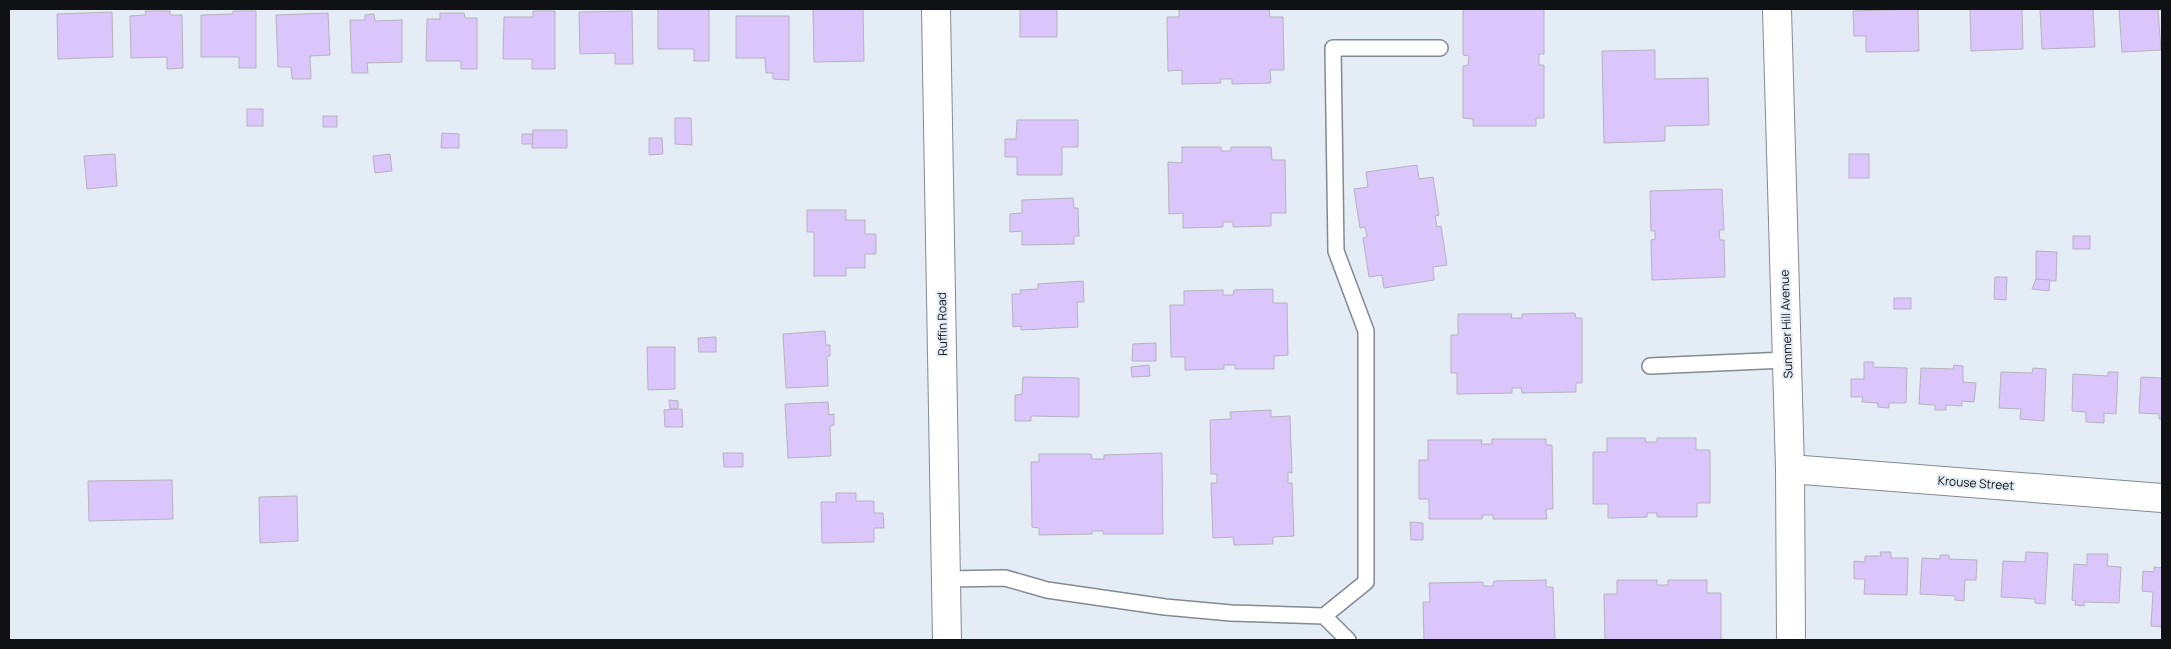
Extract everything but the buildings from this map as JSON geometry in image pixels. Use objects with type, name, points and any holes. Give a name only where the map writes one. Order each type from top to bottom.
[{"type":"street","name":"Ruffin Road","points":[[936,9],[947,640]]},
{"type":"street","name":"Summer Hill Avenue","points":[[1776,9],[1790,469],[1791,640]]},
{"type":"street","name":"Krouse Street","points":[[1790,469],[2162,498]]},
{"type":"lane","points":[[946,579],[1005,578],[1047,590],[1165,607],[1231,613],[1324,616],[1366,582],[1366,331],[1336,251],[1334,48],[1440,48]]},
{"type":"lane","points":[[1650,366],[1787,360]]},
{"type":"lane","points":[[1324,616],[1348,640]]}]
